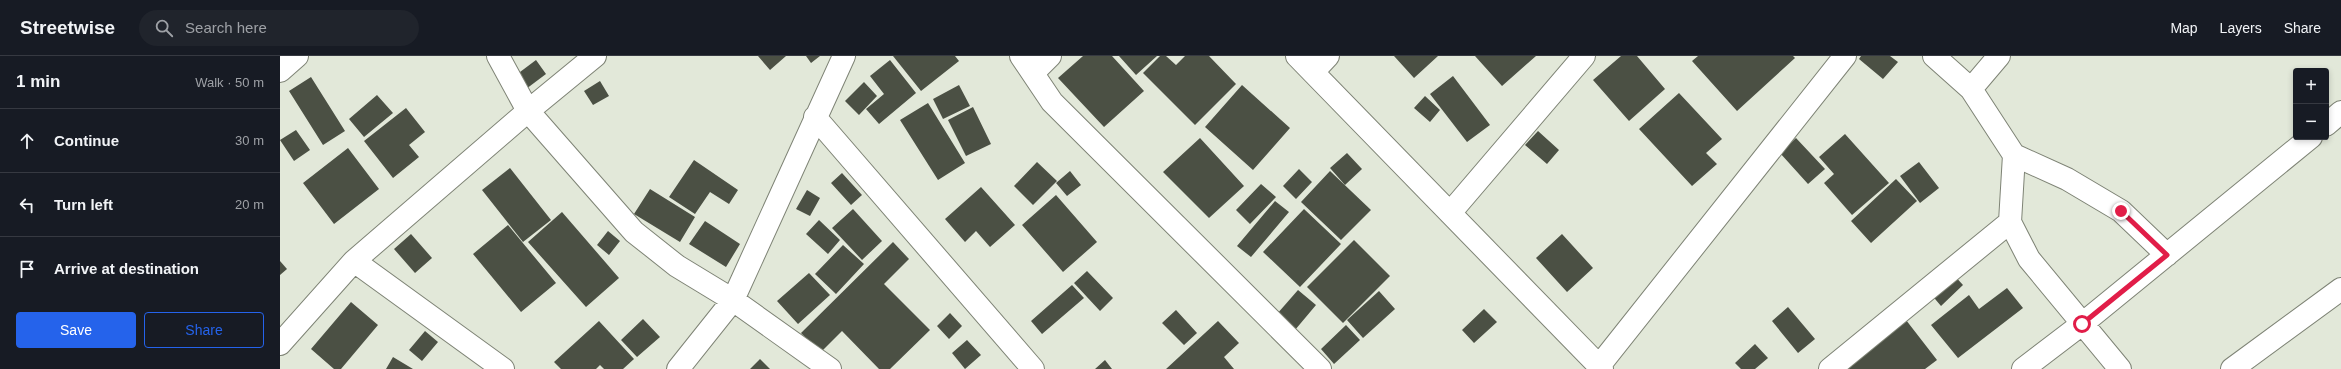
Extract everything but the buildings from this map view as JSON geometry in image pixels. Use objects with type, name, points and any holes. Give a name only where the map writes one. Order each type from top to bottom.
[{"type":"street","points":[[280,71],[297,56]]},
{"type":"street","points":[[498,56],[528,111],[634,232],[677,266],[733,300],[830,369]]},
{"type":"street","points":[[280,344],[354,261],[528,111],[595,56]]},
{"type":"street","points":[[678,369],[733,300],[844,56]]},
{"type":"street","points":[[1050,56],[1027,65],[1052,102],[1320,369]]},
{"type":"street","points":[[1297,56],[1601,368],[1845,56]]},
{"type":"street","points":[[1313,72],[1328,56]]},
{"type":"street","points":[[1450,213],[1584,56]]},
{"type":"street","points":[[1934,56],[1971,89],[2014,155],[2068,179],[2121,211],[2167,255]]},
{"type":"street","points":[[1971,89],[1999,56]]},
{"type":"street","points":[[2329,122],[2341,112]]},
{"type":"street","points":[[815,117],[1033,369]]},
{"type":"street","points":[[2023,369],[2082,324],[2307,140]]},
{"type":"street","points":[[2014,155],[2010,222],[2030,259],[2120,369]]},
{"type":"street","points":[[1830,369],[2010,222]]},
{"type":"street","points":[[354,261],[503,369]]},
{"type":"street","points":[[2232,369],[2341,289]]},
{"type":"route","points":[[2082,324],[2167,255],[2121,211]]}]
